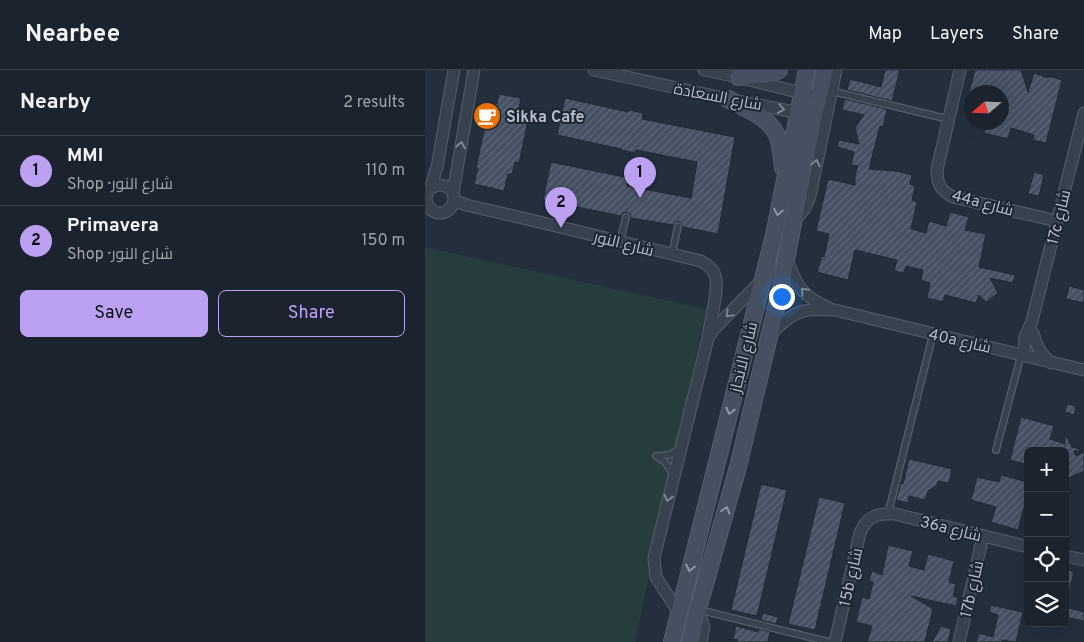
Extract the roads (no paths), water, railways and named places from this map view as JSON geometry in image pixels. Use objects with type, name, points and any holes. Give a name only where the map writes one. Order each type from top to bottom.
[{"type":"street","points":[[454,70],[437,167],[426,201],[427,208],[441,213],[445,212],[453,200],[474,70]]},
{"type":"street","name":"شارع السعادة","points":[[594,70],[806,114]]},
{"type":"street","name":"شارع السعادة","points":[[704,70],[817,94]]},
{"type":"street","points":[[738,77],[770,74],[779,70]]},
{"type":"street","name":"شارع الانجاز","points":[[807,70],[817,94]]},
{"type":"street","name":"شارع الانجاز","points":[[792,224],[805,208],[810,196],[817,94],[825,70]]},
{"type":"street","name":"شارع الانجاز","points":[[672,642],[774,235],[785,178],[806,114],[817,94],[836,70]]},
{"type":"street","name":"44a شارع","points":[[959,70],[937,170],[940,186],[945,193],[953,197],[1057,221]]},
{"type":"street","points":[[728,99],[764,118],[772,127],[779,142],[785,178]]},
{"type":"street","name":"17c شارع","points":[[1023,356],[1024,343],[1031,328],[1084,112]]},
{"type":"street","name":"شارع الانجاز","points":[[690,642],[738,467],[787,258],[806,114]]},
{"type":"street","points":[[428,191],[438,185],[443,185],[450,190],[453,200]]},
{"type":"street","name":"شارع النور","points":[[453,200],[466,205],[701,261],[713,270],[717,285],[707,338],[654,558],[656,576],[679,613]]},
{"type":"street","name":"40a شارع","points":[[787,258],[796,282],[801,289],[811,299],[835,310],[1084,370]]},
{"type":"street","points":[[707,338],[763,278]]},
{"type":"street","name":"40a شارع","points":[[769,336],[786,319],[799,312],[813,309],[835,310]]},
{"type":"street","points":[[999,350],[1015,342],[1031,328],[1039,350],[1051,363]]},
{"type":"street","name":"36a شارع","points":[[874,516],[895,514],[1024,546]]},
{"type":"street","name":"15b شارع","points":[[835,642],[860,533],[863,526],[874,516]]},
{"type":"street","name":"17b شارع","points":[[959,642],[983,536]]},
{"type":"street","points":[[1069,557],[1084,560]]},
{"type":"street","points":[[698,609],[703,623],[701,642]]},
{"type":"lane","points":[[817,94],[948,119]]},
{"type":"lane","points":[[620,242],[626,217]]},
{"type":"lane","points":[[672,254],[678,226]]},
{"type":"lane","points":[[888,514],[933,334]]},
{"type":"lane","points":[[996,450],[1023,356]]},
{"type":"lane","points":[[674,476],[669,466],[656,456],[669,455],[681,449]]},
{"type":"lane","points":[[698,609],[829,642]]},
{"type":"place","name":"Sikka Cafe","points":[[487,116]]},
{"type":"place","name":"MMI","points":[[640,198]]},
{"type":"place","name":"Primavera","points":[[561,228]]}]
